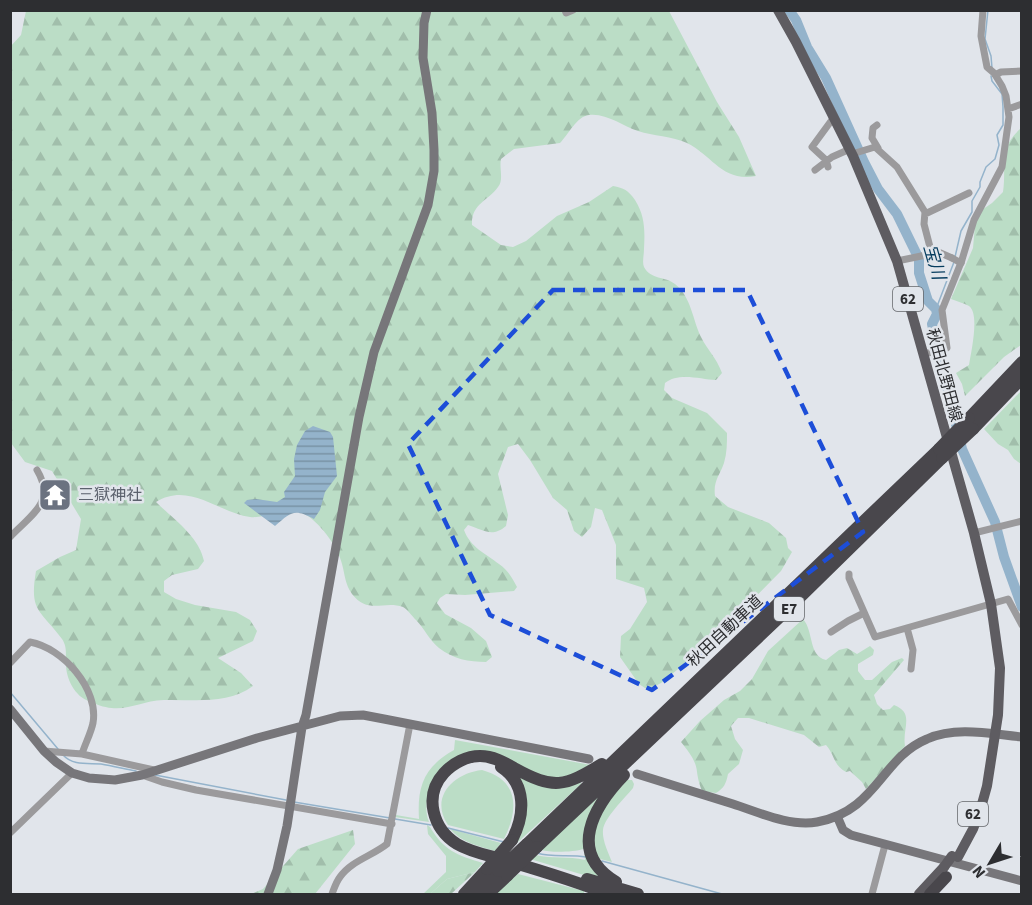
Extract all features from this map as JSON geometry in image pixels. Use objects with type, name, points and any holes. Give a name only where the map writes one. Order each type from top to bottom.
[{"type":"highway","name":"秋田自動車道","points":[[971,423],[1022,362]]},
{"type":"highway","name":"秋田自動車道","points":[[473,894],[497,872],[532,846],[686,707],[971,423],[1022,378]]},
{"type":"highway","name":"秋田自動車道","points":[[532,846],[624,750],[941,453]]},
{"type":"highway","points":[[635,893],[604,875],[595,866],[588,845],[593,818],[615,784],[662,736],[686,707]]},
{"type":"highway","points":[[608,894],[578,882],[479,853],[458,844],[446,836],[438,824],[433,815],[433,799],[436,786],[443,774],[465,759],[478,756],[489,757],[543,782],[557,784],[580,777],[624,750]]},
{"type":"highway","points":[[464,894],[497,872],[512,840],[517,830],[522,814],[521,798],[513,777],[503,768],[482,762],[460,768],[448,778],[441,789],[438,802],[443,824],[455,837],[482,848],[635,893]]},
{"type":"highway","points":[[930,894],[947,871]]},
{"type":"highway","name":"秋田自動車道","points":[[488,894],[497,872]]},
{"type":"highway","points":[[595,894],[601,894]]},
{"type":"main road","name":"秋田北野田線","points":[[778,10],[854,152],[897,261],[974,533],[991,604],[1000,668],[995,734],[989,770],[968,827],[947,871]]},
{"type":"main road","points":[[919,894],[947,871]]},
{"type":"main road","name":"62","points":[[923,894],[947,871]]},
{"type":"main road","name":"62","points":[[936,894],[947,871]]},
{"type":"street","points":[[268,894],[278,870],[359,417],[374,352],[428,205],[434,171],[434,150],[432,113],[423,58],[424,23],[427,10]]},
{"type":"street","points":[[565,10],[568,13],[573,10]]},
{"type":"street","points":[[924,354],[947,348],[942,310],[962,262],[974,220],[1002,167],[1008,131],[1008,109],[1006,96],[993,72],[981,36],[983,10]]},
{"type":"street","points":[[993,72],[1022,72]]},
{"type":"street","points":[[1008,109],[1022,104]]},
{"type":"street","points":[[827,164],[812,147],[834,117]]},
{"type":"street","points":[[877,125],[873,128],[872,138],[897,168],[925,214],[924,224],[931,251]]},
{"type":"street","points":[[815,170],[854,152],[878,148]]},
{"type":"street","points":[[925,214],[969,193]]},
{"type":"street","points":[[897,261],[936,251],[962,262]]},
{"type":"street","points":[[10,537],[38,507],[45,495],[44,482],[37,470]]},
{"type":"street","points":[[974,533],[1022,521]]},
{"type":"street","points":[[849,574],[875,637],[1008,599],[1022,625]]},
{"type":"street","points":[[831,632],[864,613]]},
{"type":"street","points":[[907,628],[913,650],[911,669]]},
{"type":"street","points":[[10,663],[30,642],[43,644],[67,661],[92,697],[93,722],[82,754]]},
{"type":"street","points":[[10,709],[44,751],[72,773],[89,778],[115,780],[142,775],[278,732],[340,716],[363,715],[589,759]]},
{"type":"street","points":[[332,894],[339,877],[352,865],[379,851],[387,844],[410,724]]},
{"type":"street","points":[[637,774],[785,820],[815,823],[848,811],[866,798],[897,761],[928,738],[951,733],[1022,737]]},
{"type":"street","points":[[44,751],[82,754],[155,771]]},
{"type":"street","points":[[10,833],[72,773]]},
{"type":"street","points":[[142,775],[196,790],[392,824]]},
{"type":"street","points":[[837,816],[845,833],[1022,881]]},
{"type":"street","points":[[872,894],[885,845]]},
{"type":"highlighted area","points":[[553,290],[747,290],[863,532],[652,690],[490,615],[408,444]]},
{"type":"green space","points":[[26,11],[669,11],[717,102],[739,137],[756,176],[744,177],[726,172],[687,143],[638,131],[602,116],[589,115],[577,122],[560,143],[514,149],[501,159],[500,184],[477,207],[472,218],[472,225],[501,245],[513,247],[526,241],[557,216],[589,202],[613,186],[630,194],[641,212],[644,223],[644,267],[650,274],[675,284],[685,295],[701,337],[722,373],[716,380],[676,378],[665,383],[664,390],[672,398],[707,413],[727,433],[726,455],[716,482],[715,496],[728,507],[769,523],[786,538],[788,548],[792,552],[781,571],[710,643],[661,683],[648,690],[639,684],[620,657],[621,636],[630,629],[647,602],[644,588],[616,579],[616,545],[602,510],[595,508],[591,527],[582,537],[574,531],[567,510],[553,498],[518,444],[508,447],[498,474],[508,515],[506,526],[496,532],[483,531],[468,525],[464,530],[474,546],[510,574],[517,587],[514,591],[465,595],[446,594],[437,603],[445,614],[471,628],[486,641],[492,657],[486,662],[461,659],[444,652],[403,607],[370,605],[358,600],[348,587],[340,557],[329,537],[319,525],[301,512],[287,511],[250,517],[192,496],[168,496],[156,502],[191,536],[204,561],[198,569],[172,575],[164,581],[164,592],[176,599],[195,605],[236,612],[250,620],[257,631],[253,641],[218,658],[241,673],[253,686],[221,699],[164,700],[122,708],[104,707],[81,697],[73,688],[68,677],[64,642],[35,603],[34,584],[36,571],[76,550],[81,519],[52,471],[25,462],[11,443],[10,47],[21,35]]},
{"type":"green space","points":[[1021,128],[1021,345],[1004,357],[965,396],[956,373],[969,365],[974,317],[969,306],[951,299],[973,248],[976,214],[1003,192],[1004,158],[1009,143]]},
{"type":"green space","points":[[1021,391],[1021,464],[984,429]]},
{"type":"green space","points":[[803,619],[816,654],[820,658],[826,660],[839,650],[847,648],[857,654],[870,646],[874,650],[873,655],[858,664],[858,671],[865,680],[872,680],[892,662],[902,658],[904,660],[874,695],[877,704],[883,710],[890,709],[894,705],[904,712],[906,717],[905,746],[866,789],[850,771],[846,772],[836,763],[826,745],[819,747],[804,735],[749,718],[738,718],[731,726],[735,739],[743,750],[739,764],[728,774],[719,791],[716,793],[702,791],[695,764],[681,742],[700,721],[752,679],[768,651]]},
{"type":"green space","points":[[455,740],[591,765],[573,776],[548,778],[475,752],[430,786],[426,808],[429,822],[395,817],[396,815],[419,819],[419,797],[424,778],[436,763],[454,750]]},
{"type":"green space","points":[[507,767],[534,782],[580,781],[581,784],[517,843],[523,821]]},
{"type":"green space","points":[[482,770],[503,781],[512,797],[512,817],[504,839],[448,825],[443,815],[441,805],[447,788],[462,776]]},
{"type":"green space","points":[[615,777],[587,826],[604,881],[530,859],[536,855],[585,860],[584,849],[562,852],[541,850]]},
{"type":"green space","points":[[627,780],[632,780],[633,788],[611,814],[603,830],[604,842],[612,862],[596,858],[594,832],[599,814]]},
{"type":"green space","points":[[427,825],[446,847],[483,863],[475,872],[447,879],[430,894],[423,894],[446,872],[446,856],[428,834]]},
{"type":"green space","points":[[450,829],[501,843],[495,851],[465,841]]},
{"type":"green space","points":[[353,830],[355,844],[315,894],[251,894],[263,889],[298,849]]},
{"type":"green space","points":[[475,872],[451,894],[430,894],[447,879]]},
{"type":"green space","points":[[518,874],[584,891],[584,893],[495,894]]},
{"type":"water","points":[[313,426],[330,432],[333,437],[337,476],[325,492],[320,510],[314,519],[302,513],[293,513],[275,526],[244,503],[247,500],[256,499],[277,502],[285,497],[284,492],[295,476],[294,459],[297,445],[305,431]]},
{"type":"waterway","name":"宝川","points":[[789,10],[796,20],[807,47],[826,78],[878,189],[897,214],[919,259],[919,273],[928,301],[936,309],[937,314],[932,324],[962,449],[995,522],[1004,557],[1022,607]]},
{"type":"waterway","points":[[988,10],[985,39],[991,56],[992,68]]},
{"type":"waterway","points":[[955,257],[961,231],[972,212],[972,201],[980,187],[986,167],[995,159],[999,145],[997,135],[1003,125],[1002,94],[991,76]]},
{"type":"waterway","points":[[936,309],[954,262]]},
{"type":"waterway","points":[[10,692],[58,749]]},
{"type":"waterway","points":[[63,755],[71,761],[136,771]]},
{"type":"waterway","points":[[155,775],[286,800]]},
{"type":"waterway","points":[[294,802],[390,818]]},
{"type":"waterway","points":[[395,819],[431,825]]},
{"type":"waterway","points":[[448,828],[504,842]]},
{"type":"waterway","points":[[537,853],[586,857]]},
{"type":"waterway","points":[[602,861],[722,894]]},
{"type":"place","name":"三獄神社","points":[[55,495]]}]
